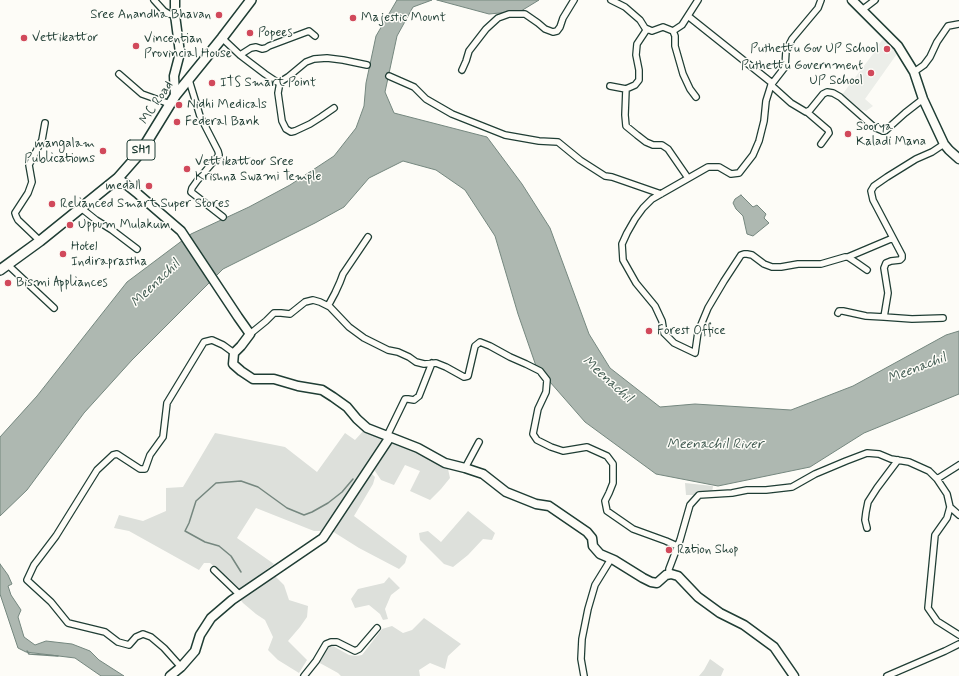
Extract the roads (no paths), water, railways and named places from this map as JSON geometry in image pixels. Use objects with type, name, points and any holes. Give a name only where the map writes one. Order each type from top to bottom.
[{"type":"main road","points":[[175,0],[174,14],[180,53],[174,76],[175,96]]},
{"type":"main road","name":"MC Road","points":[[0,270],[40,241],[118,178],[140,153],[175,96],[251,0]]},
{"type":"main road","points":[[852,0],[898,46],[914,72],[923,99],[944,144],[959,159]]},
{"type":"main road","points":[[118,178],[181,231],[250,334],[234,353],[233,364],[253,379],[274,379],[298,386],[322,390],[347,407],[367,428],[418,448],[445,463],[483,474],[506,492],[536,504],[549,506],[587,532],[592,538],[593,546],[600,554],[642,578],[657,583],[666,575],[671,574],[678,576],[698,597],[720,613],[744,625],[774,647],[794,676]]},
{"type":"main road","points":[[170,676],[181,667],[194,651],[200,635],[211,618],[232,600],[323,538],[389,436]]},
{"type":"street","points":[[154,0],[164,11],[169,14],[174,14]]},
{"type":"street","points":[[462,70],[469,51],[486,29],[498,18],[509,14],[525,14],[545,29],[557,32],[563,18],[574,0]]},
{"type":"street","points":[[611,0],[625,7],[640,20],[645,28],[652,31],[663,27],[673,30],[682,25],[698,0]]},
{"type":"street","points":[[821,0],[818,8],[792,39],[786,51],[785,67],[772,84],[766,101],[764,121],[759,141],[753,155],[739,173],[731,174],[720,167],[708,167],[652,199],[643,208],[627,233],[622,244],[623,260],[636,283],[655,306],[662,321],[664,333],[674,343],[695,353],[698,332],[708,308],[741,256],[744,254],[752,255],[764,264],[772,267],[798,264],[821,264],[848,258],[893,238]]},
{"type":"street","points":[[862,10],[875,0]]},
{"type":"street","points":[[688,16],[772,84],[791,103],[808,112],[828,130],[829,133],[821,144]]},
{"type":"street","points":[[914,72],[924,65],[930,58],[936,42],[948,26],[959,24]]},
{"type":"street","points":[[610,86],[626,89],[635,85],[639,80],[636,55],[637,44],[647,29]]},
{"type":"street","points":[[673,30],[675,36],[675,46],[683,74],[690,89],[696,97]]},
{"type":"street","points":[[240,55],[251,48],[266,48],[310,31],[315,36]]},
{"type":"street","points":[[222,38],[240,55],[265,74],[277,82],[280,82]]},
{"type":"street","points":[[334,108],[310,124],[291,132],[286,129],[282,121],[278,92],[280,82],[306,62],[314,59],[327,58],[367,65]]},
{"type":"street","points":[[118,74],[142,94],[170,104]]},
{"type":"street","points":[[389,76],[414,88],[426,99],[452,114],[505,135],[539,141],[558,142],[580,160],[605,176],[662,194]]},
{"type":"street","points":[[189,80],[200,116],[219,155],[197,181],[191,192],[223,217]]},
{"type":"street","points":[[626,89],[626,126],[646,142],[653,145],[662,145],[668,149],[688,178]]},
{"type":"street","points":[[808,112],[824,94],[827,92],[833,93],[840,97],[874,127],[885,131],[923,99]]},
{"type":"street","points":[[40,241],[18,220],[16,213],[28,193],[32,182],[29,165],[42,140],[45,123]]},
{"type":"street","points":[[884,317],[888,293],[884,268],[886,263],[900,260],[902,255],[873,200],[871,191],[874,186],[887,177],[944,144]]},
{"type":"street","points":[[80,208],[137,249]]},
{"type":"street","points":[[328,306],[338,288],[343,274],[368,237]]},
{"type":"street","points":[[848,258],[867,270]]},
{"type":"street","points":[[8,265],[54,308]]},
{"type":"street","points":[[250,334],[274,313],[290,314],[305,302],[313,300],[328,306],[349,327],[364,338],[388,350],[398,352],[416,362],[424,364],[436,363],[446,366],[464,377],[468,376],[475,346],[480,342],[540,371],[547,380],[546,392],[538,409],[533,434],[537,440],[563,451],[587,447],[607,456],[613,464],[613,483],[605,502],[607,511],[633,529],[666,540],[677,546]]},
{"type":"street","points":[[838,313],[839,311],[843,311],[866,316],[943,318]]},
{"type":"street","points":[[181,667],[164,648],[151,637],[142,634],[136,637],[129,645],[118,642],[105,632],[68,623],[51,602],[28,580],[34,565],[56,536],[97,470],[113,455],[117,454],[140,470],[145,469],[150,455],[162,437],[167,403],[204,342],[212,340],[234,353]]},
{"type":"street","points":[[389,436],[405,399],[414,400],[419,396],[432,363]]},
{"type":"street","points":[[465,468],[479,442]]},
{"type":"street","points":[[669,574],[669,569],[690,505],[699,495],[792,487],[815,474],[868,453],[879,454],[891,459],[909,462],[929,472],[938,479],[947,494],[950,507],[947,518],[935,536],[928,608],[937,620],[959,635]]},
{"type":"street","points":[[867,528],[865,520],[868,502],[898,460]]},
{"type":"street","points":[[938,479],[959,465]]},
{"type":"street","points":[[950,507],[959,515]]},
{"type":"street","points":[[584,676],[581,659],[588,609],[596,585],[611,559]]},
{"type":"street","points":[[214,570],[240,595]]},
{"type":"street","points":[[304,676],[316,661],[326,644],[337,642],[355,651],[359,649],[377,628]]},
{"type":"street","points":[[887,676],[959,644]]},
{"type":"water","name":"Meenachil River","points":[[397,0],[432,0],[413,7],[397,36],[385,92],[394,113],[487,137],[522,184],[550,228],[589,334],[610,368],[660,407],[695,404],[791,410],[853,386],[946,335],[959,331],[959,394],[864,433],[810,467],[718,486],[656,474],[585,422],[536,366],[518,314],[495,236],[465,190],[436,170],[403,161],[369,178],[344,207],[223,269],[132,360],[84,413],[27,490],[0,516],[0,437],[37,396],[127,282],[191,234],[249,207],[290,185],[334,156],[356,128],[364,106],[366,83],[376,36]]},
{"type":"water","points":[[437,0],[539,0],[521,11],[489,14]]},
{"type":"water","points":[[741,195],[753,207],[757,205],[766,214],[764,218],[769,223],[753,236],[747,234],[743,216],[736,209],[733,203],[735,199]]},
{"type":"water","points":[[0,564],[8,575],[12,584],[8,586],[11,595],[21,610],[18,617],[24,637],[35,645],[46,641],[72,644],[90,651],[99,660],[124,676],[101,676],[75,658],[26,652],[18,648],[0,594]]},
{"type":"waterway","points":[[241,572],[231,556],[219,546],[205,542],[185,531],[196,501],[216,483],[241,481],[258,487],[287,508],[304,515],[328,503],[342,492],[353,479]]},
{"type":"waterway","points":[[27,651],[29,654],[58,656]]},
{"type":"place","name":"Sree Anandha Bhavan","points":[[219,15]]},
{"type":"place","name":"Majestic Mount","points":[[353,18]]},
{"type":"place","name":"Popees","points":[[250,33]]},
{"type":"place","name":"Vettikattor","points":[[24,38]]},
{"type":"place","name":"Vincentian Provincial House","points":[[136,46]]},
{"type":"place","name":"Puthettu Gov UP School","points":[[887,49]]},
{"type":"place","name":"Puthettu Government UP School","points":[[871,73]]},
{"type":"place","name":"ITS Smart Point","points":[[212,83]]},
{"type":"place","name":"Nidhi Medicals","points":[[179,105]]},
{"type":"place","name":"Federal Bank","points":[[177,122]]},
{"type":"place","name":"Soorya Kaladi Mana","points":[[848,134]]},
{"type":"place","name":"mangalam Publicatioms","points":[[103,151]]},
{"type":"place","name":"Vettikattoor Sree Krishna Swami Temple","points":[[187,169]]},
{"type":"place","name":"medall","points":[[149,186]]},
{"type":"place","name":"Relianced Smart Super Stores","points":[[52,204]]},
{"type":"place","name":"Uppum Mulakum","points":[[70,225]]},
{"type":"place","name":"Hotel Indiraprastha","points":[[63,254]]},
{"type":"place","name":"Bismi Appliances","points":[[8,283]]},
{"type":"place","name":"Forest Office","points":[[649,331]]},
{"type":"place","name":"Ration Shop","points":[[669,550]]},
{"type":"water label","name":"Meenachil","points":[[156,284]]},
{"type":"water label","name":"Meenachil","points":[[917,369]]},
{"type":"water label","name":"Meenachil","points":[[607,380]]}]
